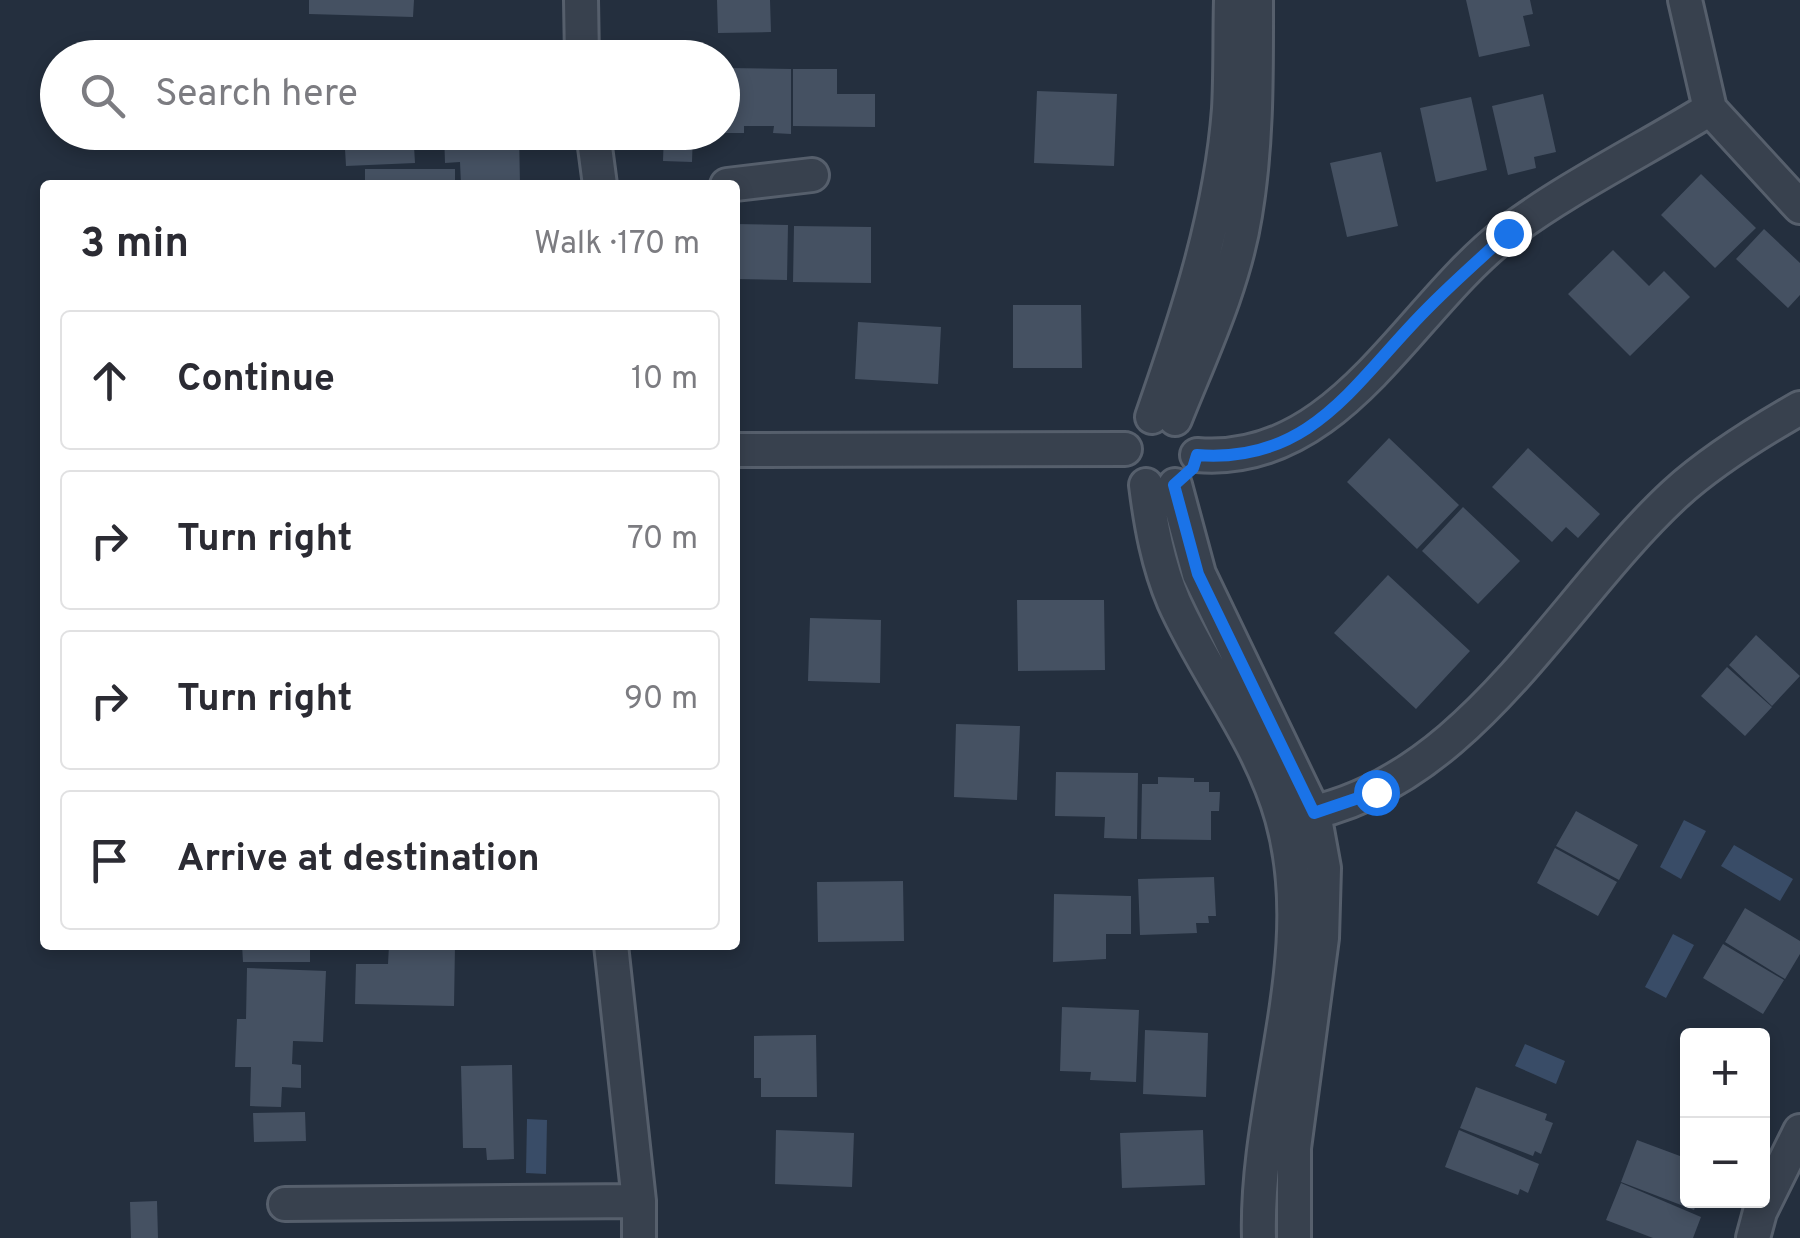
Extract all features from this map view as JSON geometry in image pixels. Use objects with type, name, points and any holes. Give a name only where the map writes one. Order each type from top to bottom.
[{"type":"street","points":[[581,0],[582,40]]},
{"type":"street","points":[[1164,418],[1213,219],[1229,110],[1231,0]]},
{"type":"street","points":[[1256,0],[1256,105],[1245,218],[1210,332],[1164,418],[1133,429],[1125,449],[1128,467],[1160,485],[1298,816],[1324,868],[1322,938],[1295,1129],[1294,1238]]},
{"type":"street","points":[[1685,0],[1710,110],[1800,207]]},
{"type":"street","points":[[1197,455],[1231,458],[1276,448],[1338,408],[1423,312],[1508,233],[1710,110]]},
{"type":"street","points":[[595,150],[599,180]]},
{"type":"street","points":[[740,183],[812,175]]},
{"type":"street","points":[[1298,816],[1376,792],[1449,741],[1537,651],[1676,494],[1800,408]]},
{"type":"street","points":[[1160,485],[1193,468],[1197,455],[1190,432],[1164,418]]},
{"type":"street","points":[[740,450],[1125,449]]},
{"type":"street","points":[[1259,1238],[1258,1198],[1267,1107],[1292,978],[1298,816]]},
{"type":"street","points":[[612,950],[639,1201],[639,1238]]},
{"type":"street","points":[[1753,1238],[1760,1212],[1800,1131]]},
{"type":"street","points":[[285,1204],[639,1201]]},
{"type":"water","points":[[1684,820],[1706,831],[1681,879],[1660,867]]},
{"type":"water","points":[[1734,845],[1793,879],[1780,901],[1721,866]]},
{"type":"water","points":[[1673,934],[1694,945],[1666,998],[1645,987]]},
{"type":"water","points":[[1525,1044],[1565,1061],[1556,1084],[1515,1066]]},
{"type":"water","points":[[527,1119],[547,1120],[546,1174],[526,1173]]},
{"type":"building","points":[[309,0],[414,0],[413,17],[309,14]]},
{"type":"building","points":[[717,0],[770,0],[771,32],[718,33]]},
{"type":"building","points":[[1466,0],[1530,0],[1533,14],[1523,16],[1530,46],[1479,57]]},
{"type":"building","points":[[740,68],[791,69],[791,134],[773,133],[774,126],[744,126],[744,133],[740,133]]},
{"type":"building","points":[[793,69],[837,69],[837,94],[875,94],[875,127],[793,126]]},
{"type":"building","points":[[1037,91],[1117,94],[1114,166],[1034,163]]},
{"type":"building","points":[[1543,94],[1556,152],[1534,157],[1536,168],[1508,175],[1492,106]]},
{"type":"building","points":[[1471,97],[1487,170],[1436,182],[1420,108]]},
{"type":"building","points":[[345,150],[414,150],[415,163],[346,166]]},
{"type":"building","points":[[445,150],[519,150],[520,180],[461,180],[460,162],[445,163]]},
{"type":"building","points":[[663,150],[692,150],[692,162],[663,161]]},
{"type":"building","points":[[1381,152],[1398,226],[1347,237],[1330,163]]},
{"type":"building","points":[[365,169],[455,169],[455,180],[365,180]]},
{"type":"building","points":[[1701,174],[1756,228],[1715,268],[1661,215]]},
{"type":"building","points":[[740,224],[788,225],[787,280],[740,279]]},
{"type":"building","points":[[794,226],[871,227],[871,283],[793,282]]},
{"type":"building","points":[[1764,229],[1800,263],[1800,295],[1788,308],[1736,259]]},
{"type":"building","points":[[1613,250],[1649,286],[1664,271],[1690,297],[1630,356],[1568,294]]},
{"type":"building","points":[[1013,305],[1081,305],[1082,368],[1013,368]]},
{"type":"building","points":[[858,322],[941,327],[938,384],[855,379]]},
{"type":"building","points":[[1389,438],[1459,505],[1417,549],[1347,482]]},
{"type":"building","points":[[1528,448],[1600,514],[1578,538],[1566,527],[1552,542],[1492,487]]},
{"type":"building","points":[[1463,507],[1520,561],[1478,604],[1422,551]]},
{"type":"building","points":[[1388,575],[1470,651],[1416,709],[1334,633]]},
{"type":"building","points":[[1017,600],[1104,600],[1105,670],[1018,671]]},
{"type":"building","points":[[810,618],[881,620],[880,683],[808,681]]},
{"type":"building","points":[[1756,635],[1800,676],[1772,706],[1729,665]]},
{"type":"building","points":[[1727,667],[1772,707],[1745,736],[1701,696]]},
{"type":"building","points":[[956,724],[1020,726],[1017,800],[954,797]]},
{"type":"building","points":[[1056,772],[1138,773],[1137,839],[1104,838],[1105,817],[1055,816]]},
{"type":"building","points":[[1158,777],[1194,778],[1194,782],[1209,782],[1209,792],[1220,792],[1219,811],[1211,811],[1211,840],[1141,839],[1142,784],[1158,784]]},
{"type":"building","points":[[1576,811],[1638,845],[1619,880],[1556,846]]},
{"type":"building","points":[[1555,848],[1617,882],[1598,916],[1537,883]]},
{"type":"building","points":[[1214,877],[1216,916],[1208,916],[1209,923],[1196,923],[1197,933],[1140,935],[1138,879]]},
{"type":"building","points":[[903,881],[904,941],[818,942],[817,882]]},
{"type":"building","points":[[1054,894],[1131,896],[1131,934],[1106,934],[1106,959],[1053,962]]},
{"type":"building","points":[[1745,908],[1800,941],[1800,954],[1785,979],[1725,942]]},
{"type":"building","points":[[1723,944],[1784,980],[1763,1014],[1703,978]]},
{"type":"building","points":[[242,950],[310,950],[310,962],[243,962]]},
{"type":"building","points":[[389,950],[455,950],[454,1006],[355,1004],[356,964],[388,964]]},
{"type":"building","points":[[247,968],[326,971],[323,1042],[293,1041],[292,1064],[301,1065],[301,1088],[282,1087],[281,1107],[250,1106],[251,1067],[235,1067],[237,1019],[246,1019]]},
{"type":"building","points":[[1062,1007],[1139,1010],[1136,1082],[1090,1080],[1091,1072],[1060,1071]]},
{"type":"building","points":[[1145,1030],[1208,1033],[1206,1097],[1143,1094]]},
{"type":"building","points":[[816,1035],[817,1097],[761,1097],[761,1078],[754,1078],[754,1036]]},
{"type":"building","points":[[512,1065],[514,1159],[487,1160],[486,1148],[463,1148],[461,1066]]},
{"type":"building","points":[[1476,1087],[1547,1114],[1545,1120],[1553,1123],[1541,1154],[1535,1151],[1533,1156],[1460,1128]]},
{"type":"building","points":[[305,1112],[306,1141],[254,1142],[253,1113]]},
{"type":"building","points":[[776,1130],[854,1133],[852,1187],[775,1184]]},
{"type":"building","points":[[1203,1130],[1205,1185],[1122,1188],[1120,1133]]},
{"type":"building","points":[[1459,1130],[1539,1164],[1528,1193],[1520,1189],[1518,1195],[1445,1167]]},
{"type":"building","points":[[1637,1140],[1680,1156],[1680,1205],[1621,1182]]},
{"type":"building","points":[[1621,1183],[1701,1217],[1693,1238],[1653,1238],[1606,1220]]},
{"type":"building","points":[[157,1201],[158,1238],[131,1238],[130,1202]]},
{"type":"route","points":[[1376,792],[1314,813],[1282,740],[1198,574],[1174,485],[1193,468],[1197,455],[1231,458],[1276,448],[1338,408],[1423,312],[1508,233]]}]
